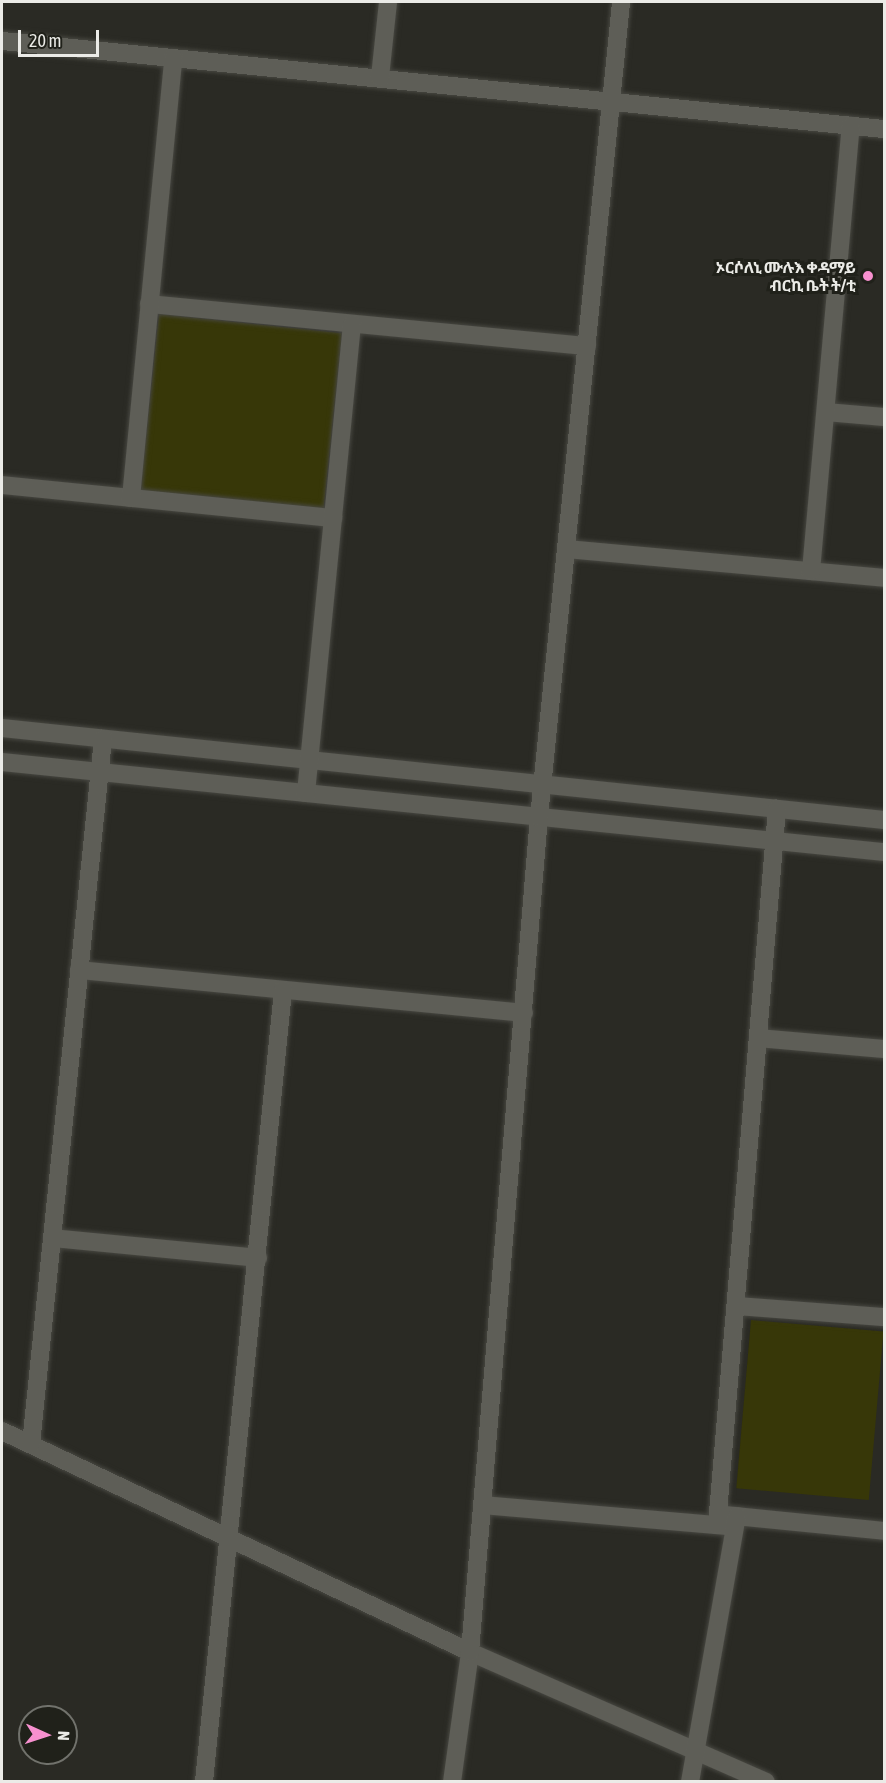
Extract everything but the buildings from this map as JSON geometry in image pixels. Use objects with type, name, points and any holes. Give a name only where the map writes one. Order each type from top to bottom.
[{"type":"street","points":[[380,77],[387,2]]},
{"type":"street","points":[[452,1782],[470,1652],[539,817],[621,2]]},
{"type":"street","points":[[2,40],[885,129]]},
{"type":"street","points":[[131,498],[173,58]]},
{"type":"street","points":[[811,571],[851,126]]},
{"type":"street","points":[[149,304],[587,346]]},
{"type":"street","points":[[306,793],[352,324]]},
{"type":"street","points":[[826,412],[885,417]]},
{"type":"street","points":[[2,485],[333,518]]},
{"type":"street","points":[[567,549],[885,578]]},
{"type":"street","points":[[2,728],[885,820]]},
{"type":"street","points":[[31,1444],[103,739]]},
{"type":"street","points":[[2,762],[885,852]]},
{"type":"street","points":[[690,1782],[692,1750],[727,1521],[735,1306],[777,809]]},
{"type":"street","points":[[79,970],[524,1013]]},
{"type":"street","points":[[204,1782],[231,1541],[283,990]]},
{"type":"street","points":[[758,1038],[885,1049]]},
{"type":"street","points":[[52,1238],[258,1258]]},
{"type":"street","points":[[735,1306],[885,1317]]},
{"type":"street","points":[[2,1431],[470,1652],[766,1782]]},
{"type":"street","points":[[482,1505],[885,1531]]},
{"type":"shaded area","points":[[159,314],[342,333],[323,510],[140,491]]},
{"type":"shaded area","points":[[751,1320],[883,1332],[869,1500],[736,1488]]},
{"type":"place","name":"ኦርሶለኒ ሙሉእ ቀዳማይ ብርኪ ቤት ት/ቲ","points":[[868,276]]}]
